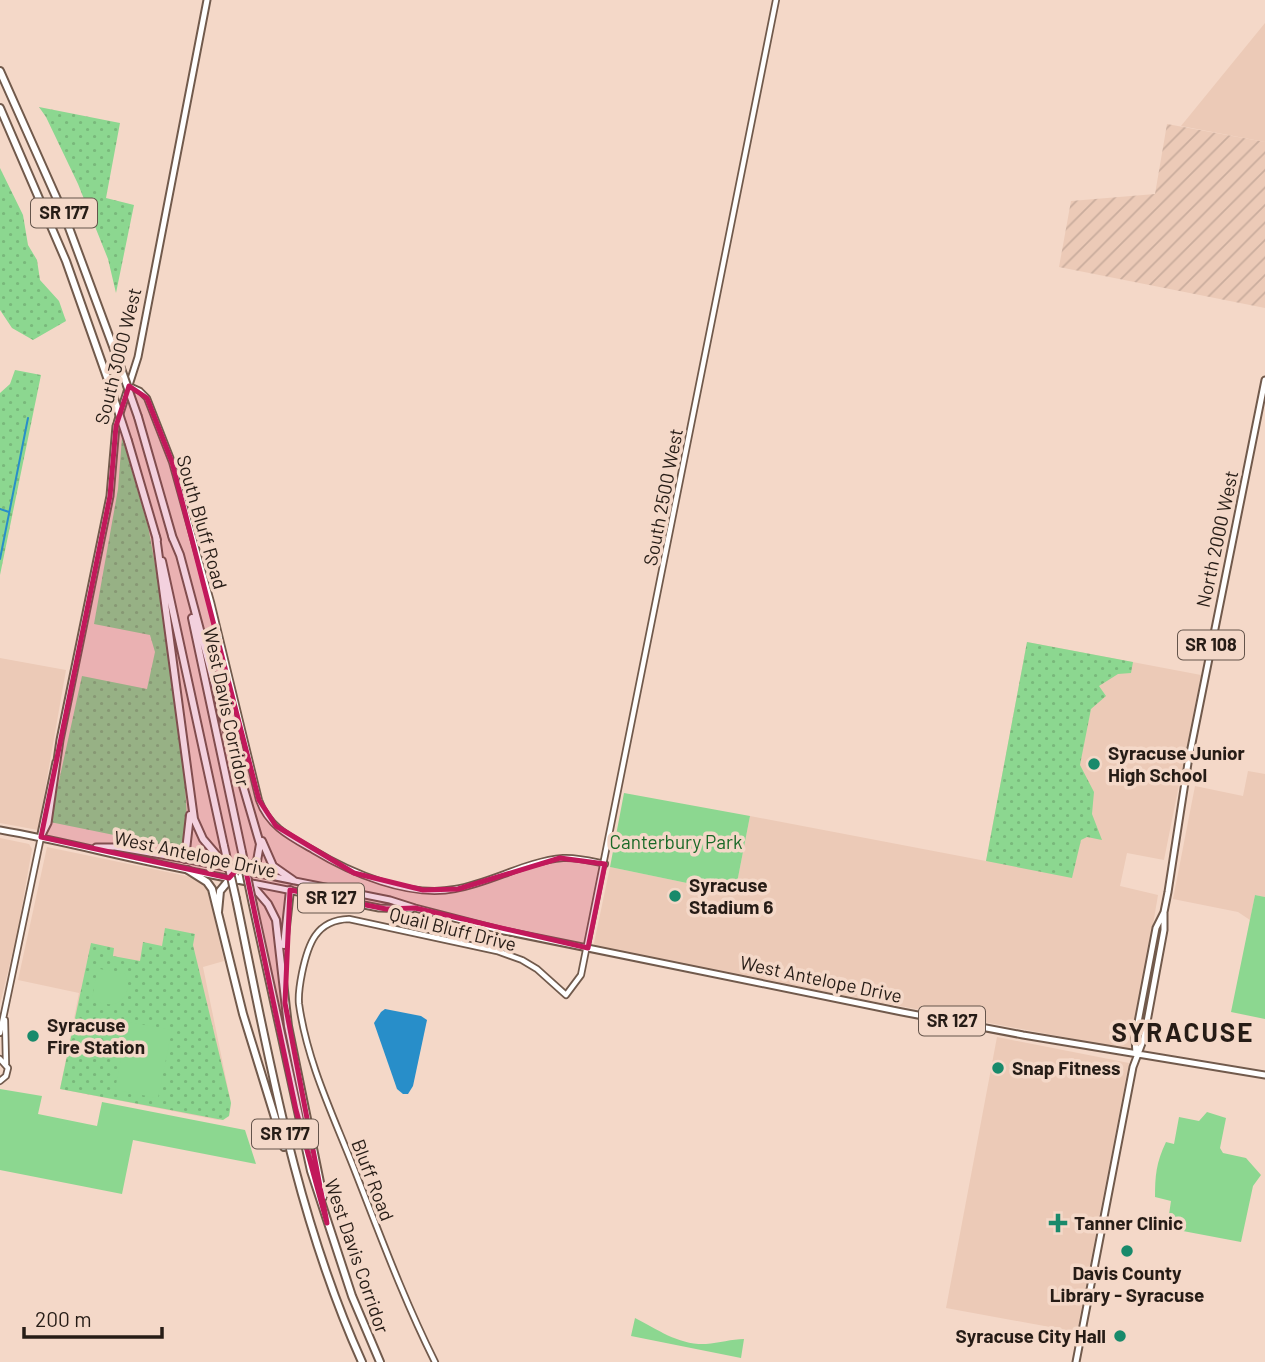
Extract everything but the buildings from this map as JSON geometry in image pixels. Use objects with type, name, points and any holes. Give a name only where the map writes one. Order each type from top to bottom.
[{"type":"highway","name":"West Davis Corridor","points":[[0,71],[60,205],[138,418],[189,603],[296,1110],[327,1223],[352,1297],[380,1362]]},
{"type":"highway","name":"West Davis Corridor","points":[[0,108],[57,238],[109,383],[156,536],[185,660],[286,1142],[309,1223],[362,1362]]},
{"type":"highway","points":[[156,536],[190,802],[185,859]]},
{"type":"highway","points":[[172,536],[180,555],[226,732],[258,834],[273,866],[293,880]]},
{"type":"highway","points":[[190,802],[200,833],[228,867],[249,882],[268,904],[276,920],[292,1045],[327,1223]]},
{"type":"highway","points":[[218,912],[220,891],[260,855],[258,834]]},
{"type":"highway","points":[[188,870],[211,886],[250,1039],[300,1202],[309,1223]]},
{"type":"highway","points":[[282,972],[290,890]]},
{"type":"main road","name":"South 3000 West","points":[[41,837],[110,496],[116,426],[138,357],[207,0]]},
{"type":"main road","name":"North 2000 West","points":[[1136,1054],[1144,1038],[1164,930],[1164,912],[1188,763],[1265,380]]},
{"type":"main road","name":"West Antelope Drive","points":[[0,830],[188,870],[293,880],[390,900],[488,927],[902,1012],[1265,1076]]},
{"type":"main road","name":"West Antelope Drive","points":[[93,848],[115,847],[228,867]]},
{"type":"main road","name":"West Antelope Drive","points":[[249,882],[386,909],[415,908]]},
{"type":"main road","points":[[1076,1362],[1136,1054]]},
{"type":"street","name":"South 2500 West","points":[[566,995],[581,975],[588,948],[776,0]]},
{"type":"street","name":"South Bluff Road","points":[[129,386],[147,398],[172,462],[260,800],[268,818],[280,831],[338,865],[366,877],[416,889],[454,890],[560,858],[605,864]]},
{"type":"street","name":"South 3000 West","points":[[6,1064],[5,1020],[41,837]]},
{"type":"street","name":"Quail Bluff Drive","points":[[299,1003],[299,986],[313,936],[329,923],[349,919],[497,951],[537,969],[566,995]]},
{"type":"street","name":"Bluff Road","points":[[299,1003],[319,1081],[396,1275],[435,1362]]},
{"type":"street","name":"South 3000 West","points":[[0,1030],[5,1020]]},
{"type":"street","points":[[0,1059],[6,1064],[8,1072],[0,1081]]},
{"type":"highlighted area","points":[[129,386],[147,398],[172,462],[259,800],[276,826],[354,873],[423,890],[458,889],[560,858],[605,864],[588,948],[415,908],[386,909],[290,890],[285,1003],[327,1223],[296,1110],[244,862],[229,878],[41,837],[110,496],[116,426]]},
{"type":"shaded area","points":[[1265,23],[1265,142],[1181,126]]},
{"type":"shaded area","points":[[1167,124],[1265,142],[1265,308],[1059,267],[1071,201],[1155,194]]},
{"type":"shaded area","points":[[1027,642],[1201,675],[1164,860],[1127,853],[1120,886],[1158,895],[1132,1050],[593,948],[610,867],[735,893],[750,816],[986,861]]},
{"type":"shaded area","points":[[0,658],[66,670],[38,830],[0,823]]},
{"type":"shaded area","points":[[1248,771],[1265,774],[1265,897],[1255,895],[1250,920],[1238,912],[1173,899],[1195,786],[1243,796]]},
{"type":"shaded area","points":[[0,838],[29,844],[32,849],[17,935],[0,1004]]},
{"type":"shaded area","points":[[47,847],[196,878],[207,886],[224,961],[203,967],[231,1103],[229,1116],[218,1120],[60,1089],[79,993],[18,980]]},
{"type":"shaded area","points":[[997,1037],[1129,1063],[1077,1332],[946,1308]]},
{"type":"green space","points":[[39,107],[120,123],[106,198],[134,205],[116,293],[108,259],[78,184]]},
{"type":"green space","points":[[0,168],[23,215],[28,245],[37,260],[40,280],[59,301],[66,321],[33,340],[12,328],[0,310]]},
{"type":"green space","points":[[15,370],[41,375],[0,575],[0,393],[10,384]]},
{"type":"green space","points":[[122,437],[148,526],[163,608],[185,782],[187,820],[183,849],[50,822],[82,676],[147,689],[155,652],[150,635],[94,624],[118,489]]},
{"type":"green space","points":[[1027,642],[1133,662],[1131,673],[1118,674],[1099,686],[1106,696],[1091,709],[1080,765],[1094,792],[1092,814],[1102,840],[1087,837],[1081,840],[1072,878],[986,861]]},
{"type":"green space","name":"Canterbury Park","points":[[624,793],[750,816],[735,893],[610,867]]},
{"type":"green space","points":[[1255,895],[1265,897],[1265,1019],[1231,1012]]},
{"type":"green space","points":[[165,928],[195,934],[193,945],[231,1103],[229,1116],[223,1120],[60,1089],[91,943],[114,948],[113,956],[140,961],[143,942],[162,946]]},
{"type":"green space","points":[[100,969],[125,974],[127,991],[120,1001],[107,1004],[92,998],[97,971]]},
{"type":"green space","points":[[128,1022],[172,1030],[158,1098],[115,1090]]},
{"type":"green space","points":[[0,1089],[42,1096],[38,1114],[97,1126],[102,1102],[245,1130],[256,1164],[133,1140],[122,1194],[0,1170]]},
{"type":"green space","points":[[1207,1112],[1226,1118],[1220,1148],[1223,1153],[1246,1158],[1261,1175],[1253,1186],[1241,1242],[1167,1228],[1171,1201],[1155,1197],[1160,1156],[1166,1142],[1174,1144],[1179,1117],[1199,1121]]},
{"type":"green space","points":[[635,1318],[669,1336],[696,1344],[744,1339],[741,1358],[631,1336]]},
{"type":"water","points":[[385,1009],[421,1016],[427,1020],[413,1086],[408,1094],[397,1089],[374,1023]]},
{"type":"waterway","points":[[0,559],[28,418]]},
{"type":"waterway","points":[[0,509],[9,512]]},
{"type":"place","name":"Syracuse Junior High School","points":[[1094,764]]},
{"type":"place","name":"Syracuse Stadium 6","points":[[675,896]]},
{"type":"place","name":"Syracuse Fire Station","points":[[33,1036]]},
{"type":"place","name":"Snap Fitness","points":[[998,1068]]},
{"type":"place","name":"Tanner Clinic","points":[[1058,1223]]},
{"type":"place","name":"Davis County Library - Syracuse","points":[[1127,1251]]},
{"type":"place","name":"Syracuse City Hall","points":[[1120,1336]]},
{"type":"district","name":"SYRACUSE","points":[[1183,1033]]}]
